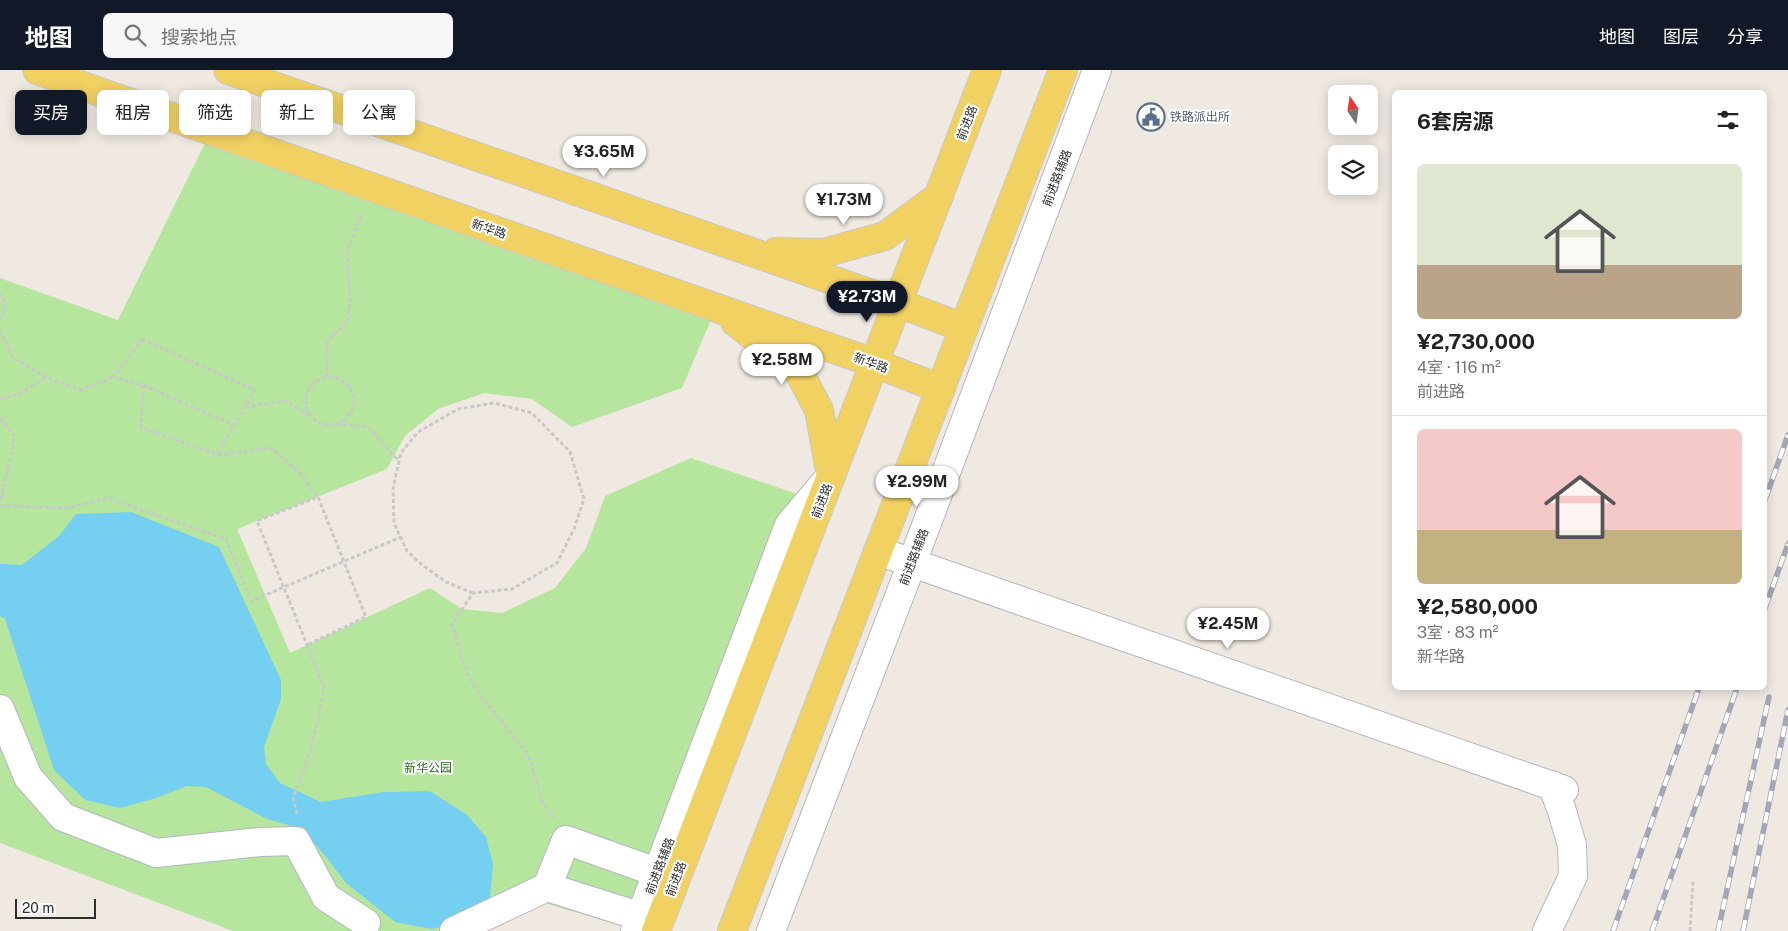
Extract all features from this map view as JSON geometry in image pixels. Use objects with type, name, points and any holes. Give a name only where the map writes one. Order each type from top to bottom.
[{"type":"main road","name":"新华路","points":[[37,70],[874,363],[940,390]]},
{"type":"main road","points":[[228,70],[898,303],[964,328]]},
{"type":"main road","name":"前进路","points":[[648,925],[831,476],[987,70]]},
{"type":"main road","points":[[732,931],[1062,70]]},
{"type":"main road","points":[[748,251],[824,253],[885,236],[941,190]]},
{"type":"main road","points":[[716,308],[798,372],[819,410],[831,476]]},
{"type":"street","points":[[941,190],[974,70]]},
{"type":"street","name":"前进路辅路","points":[[771,931],[912,563],[1097,70]]},
{"type":"street","points":[[878,552],[1558,788],[1572,845],[1573,876],[1548,931]]},
{"type":"street","points":[[0,709],[28,777],[63,818],[156,853],[260,842],[296,841],[326,897],[371,928]]},
{"type":"street","points":[[454,931],[546,887],[566,840],[667,876]]},
{"type":"street","points":[[546,887],[648,925]]},
{"type":"path","points":[[327,377],[327,341],[347,323],[350,304],[347,252],[371,187]]},
{"type":"path","points":[[0,293],[4,308],[0,320]]},
{"type":"path","points":[[0,330],[12,358],[46,377],[81,390],[114,376],[142,339],[255,390],[218,455]]},
{"type":"path","points":[[114,376],[143,385],[234,425]]},
{"type":"path","points":[[0,398],[20,394],[46,377]]},
{"type":"path","points":[[317,421],[307,408],[308,391],[319,379],[335,377],[343,380],[353,392],[355,400],[349,416],[335,424]]},
{"type":"path","points":[[143,385],[141,427],[218,455],[271,448],[298,471],[318,497],[366,617],[307,645]]},
{"type":"path","points":[[244,407],[286,402],[323,424],[368,427],[399,462]]},
{"type":"path","points":[[494,404],[532,413],[570,452],[584,499],[574,529],[557,563],[512,589],[473,592],[446,582],[407,551],[394,523],[393,488],[399,462],[401,453],[418,432],[458,410],[494,404]]},
{"type":"path","points":[[0,418],[15,437],[0,505],[67,508],[107,498],[226,539],[252,600],[401,537]]},
{"type":"path","points":[[298,818],[292,797],[308,759],[324,687],[256,521],[318,497]]},
{"type":"path","points":[[473,592],[452,624],[466,671],[480,695],[528,754],[543,802],[566,840]]},
{"type":"path","points":[[1690,931],[1693,881]]},
{"type":"green space","name":"新华公园","points":[[209,135],[222,135],[716,308],[682,388],[572,427],[532,399],[484,393],[438,409],[405,436],[387,469],[237,529],[290,653],[430,588],[462,609],[502,613],[555,588],[586,548],[605,496],[691,458],[821,502],[639,931],[541,902],[481,931],[233,931],[0,843],[0,278],[118,320]]},
{"type":"water","points":[[131,512],[219,547],[281,680],[281,699],[264,747],[266,764],[280,783],[321,802],[383,792],[430,791],[467,815],[486,837],[493,864],[490,899],[460,922],[432,929],[395,922],[346,883],[302,829],[267,819],[206,787],[187,786],[156,798],[120,808],[85,800],[54,770],[5,619],[0,616],[0,564],[22,565],[59,536],[76,514]]},
{"type":"railway","points":[[1767,494],[1788,435]]},
{"type":"railway","points":[[1767,602],[1788,544]]},
{"type":"railway","points":[[1613,931],[1698,690]]},
{"type":"railway","points":[[1652,931],[1736,690]]},
{"type":"railway","points":[[1718,931],[1769,697]]},
{"type":"railway","points":[[1743,931],[1788,710]]},
{"type":"place","name":"铁路派出所","points":[[1151,117]]}]
